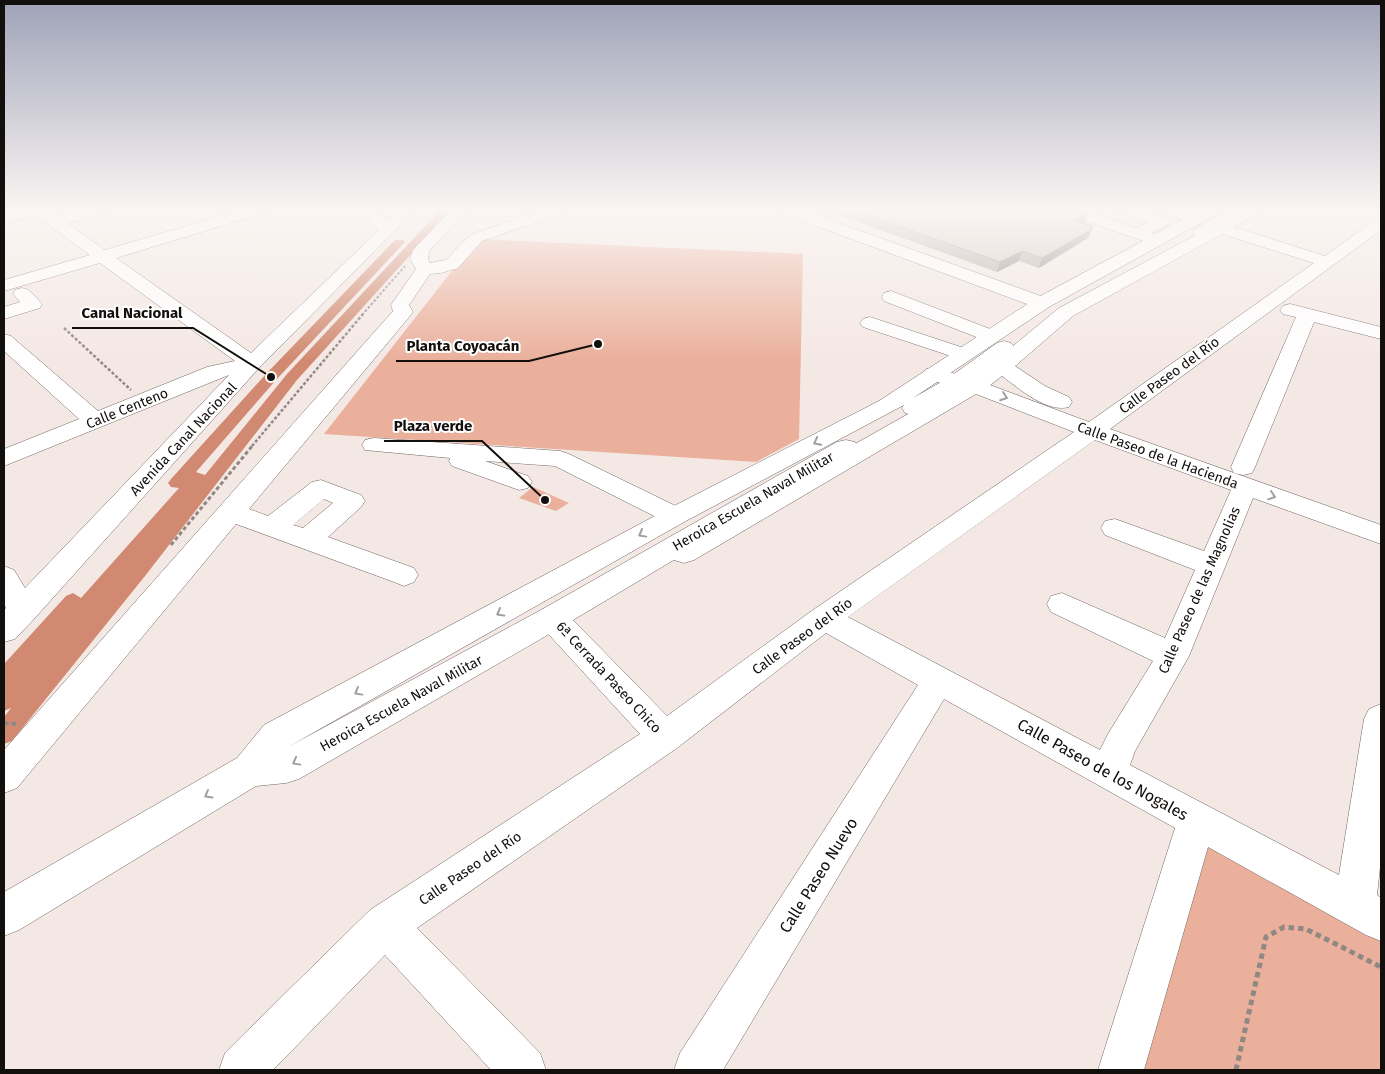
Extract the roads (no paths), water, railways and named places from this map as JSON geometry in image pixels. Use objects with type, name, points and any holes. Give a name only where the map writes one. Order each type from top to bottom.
[{"type":"street","points":[[10,291],[95,259]]},
{"type":"street","points":[[104,259],[252,364]]},
{"type":"street","name":"Avenida Canal Nacional","points":[[13,621],[252,364],[358,259]]},
{"type":"street","points":[[4,776],[403,312],[400,305],[419,259]]},
{"type":"street","points":[[418,264],[441,268],[452,264],[457,259]]},
{"type":"street","points":[[922,259],[1042,303]]},
{"type":"street","name":"Heroica Escuela Naval Militar","points":[[250,770],[286,767],[556,622],[956,381],[987,353],[1008,324],[1121,259]]},
{"type":"street","name":"Heroica Escuela Naval Militar","points":[[4,915],[250,770],[276,736],[675,516],[887,406],[956,381],[987,353],[1066,312],[1147,259]]},
{"type":"street","points":[[1319,259],[1327,262]]},
{"type":"street","name":"Calle Paseo del Río","points":[[242,1070],[385,925],[665,737],[824,618],[1100,426],[1331,259]]},
{"type":"street","points":[[4,313],[32,304],[10,291]]},
{"type":"street","points":[[891,297],[987,353]]},
{"type":"street","points":[[944,301],[1008,324]]},
{"type":"street","points":[[1267,304],[1381,333]]},
{"type":"street","name":"Calle Paseo de las Magnolias","points":[[1109,772],[1120,745],[1173,656],[1211,565],[1307,314]]},
{"type":"street","points":[[870,323],[987,353]]},
{"type":"street","points":[[4,340],[95,421]]},
{"type":"street","name":"Calle Paseo de la Hacienda","points":[[987,353],[1037,392],[1100,426]]},
{"type":"street","name":"Calle Centeno","points":[[4,458],[215,372],[252,364]]},
{"type":"street","name":"Calle Paseo de la Hacienda","points":[[956,381],[1100,426],[1244,477],[1365,516],[1381,535]]},
{"type":"street","points":[[374,445],[560,460],[675,516]]},
{"type":"street","points":[[428,449],[519,482]]},
{"type":"street","points":[[272,527],[321,488],[352,501],[307,540]]},
{"type":"street","points":[[230,512],[404,575]]},
{"type":"street","points":[[1115,528],[1211,565]]},
{"type":"street","points":[[4,577],[13,621]]},
{"type":"street","points":[[1062,604],[1173,656]]},
{"type":"street","name":"Calle Paseo de los Nogales","points":[[824,618],[1368,912]]},
{"type":"street","name":"6ª Cerrada Paseo Chico","points":[[556,622],[665,737]]},
{"type":"street","name":"Calle Paseo Nuevo","points":[[697,1070],[939,679]]},
{"type":"street","points":[[1368,912],[1381,719]]},
{"type":"street","points":[[1121,1070],[1197,820]]},
{"type":"street","points":[[4,928],[66,877]]},
{"type":"street","points":[[385,925],[524,1070]]},
{"type":"waterway","points":[[177,483],[271,377],[383,259]]},
{"type":"waterway","points":[[4,734],[138,571],[292,377],[401,259]]},
{"type":"waterway","points":[[4,701],[198,477]]},
{"type":"waterway","points":[[4,679],[73,601]]},
{"type":"place","name":"Planta Coyoacán","points":[[598,344]]},
{"type":"place","name":"Canal Nacional","points":[[271,377]]},
{"type":"place","name":"Plaza verde","points":[[545,500]]}]
